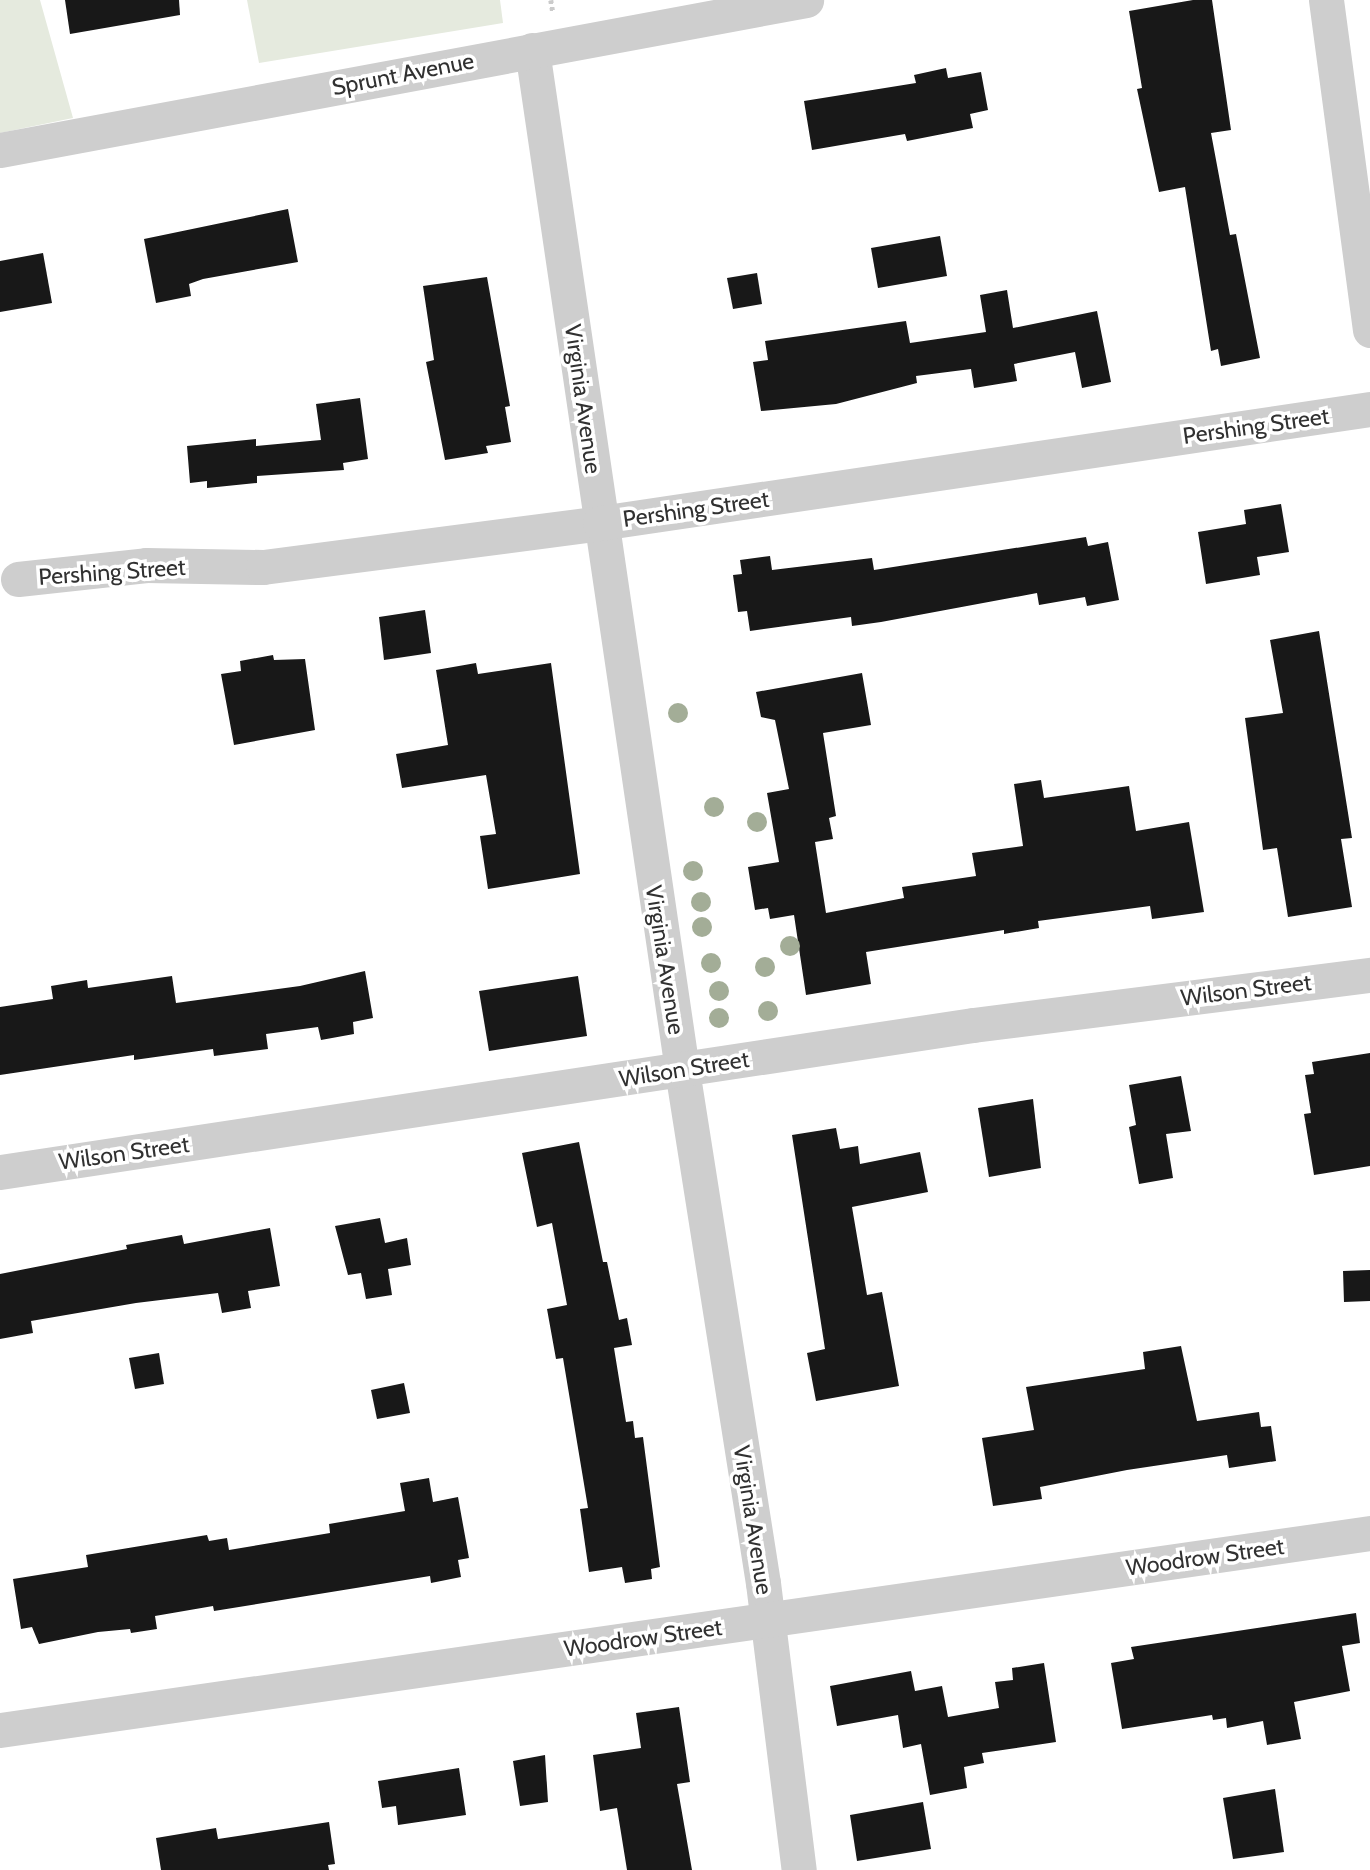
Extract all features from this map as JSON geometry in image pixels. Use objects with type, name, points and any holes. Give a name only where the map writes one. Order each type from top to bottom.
[{"type":"street","name":"Sprunt Avenue","points":[[0,150],[806,0]]},
{"type":"street","points":[[1326,0],[1370,330]]},
{"type":"street","name":"Virginia Avenue","points":[[532,50],[682,1070],[768,1620],[799,1870]]},
{"type":"street","name":"Pershing Street","points":[[18,579],[146,565],[263,567],[600,523],[1370,409]]},
{"type":"street","name":"Wilson Street","points":[[0,1172],[973,1025],[1370,975]]},
{"type":"street","name":"Woodrow Street","points":[[0,1730],[1370,1532]]},
{"type":"shaded area","points":[[0,0],[40,0],[73,118],[0,133]]},
{"type":"shaded area","points":[[247,0],[500,0],[503,23],[259,63]]},
{"type":"building","points":[[65,0],[179,0],[180,15],[70,34]]},
{"type":"building","points":[[1193,0],[1212,0],[1231,130],[1211,133],[1230,235],[1236,234],[1260,358],[1221,366],[1218,349],[1211,351],[1185,187],[1159,192],[1137,89],[1142,88],[1129,11]]},
{"type":"building","points":[[946,68],[948,78],[981,72],[988,110],[970,114],[973,128],[907,141],[905,134],[812,150],[804,101],[916,83],[914,75]]},
{"type":"building","points":[[288,209],[298,262],[203,279],[189,284],[191,296],[156,303],[144,239]]},
{"type":"building","points":[[940,236],[947,276],[878,288],[871,248]]},
{"type":"building","points":[[43,253],[52,303],[0,312],[0,261]]},
{"type":"building","points":[[757,273],[762,304],[733,309],[727,278]]},
{"type":"building","points":[[487,277],[510,406],[505,407],[511,442],[486,446],[488,453],[445,460],[426,362],[434,360],[423,286]]},
{"type":"building","points":[[1007,290],[1013,328],[1097,311],[1111,382],[1082,388],[1075,352],[1014,364],[1017,381],[974,388],[971,369],[916,376],[917,383],[836,404],[761,411],[753,362],[768,360],[765,341],[906,321],[910,343],[986,332],[980,295]]},
{"type":"building","points":[[360,398],[368,459],[343,463],[344,470],[257,476],[257,483],[207,488],[207,481],[190,483],[187,446],[256,439],[256,446],[321,440],[316,404]]},
{"type":"building","points":[[1281,504],[1289,552],[1257,557],[1260,575],[1206,584],[1198,532],[1246,524],[1244,510]]},
{"type":"building","points":[[1086,537],[1088,546],[1108,542],[1119,600],[1087,606],[1085,597],[1039,605],[1037,593],[852,626],[851,617],[750,631],[747,611],[738,612],[733,575],[742,574],[740,560],[770,556],[772,570],[872,558],[874,570]]},
{"type":"building","points":[[425,610],[431,653],[384,660],[379,617]]},
{"type":"building","points":[[1319,631],[1352,838],[1341,839],[1352,907],[1288,917],[1277,848],[1263,850],[1245,718],[1283,713],[1270,640]]},
{"type":"building","points":[[273,655],[274,660],[305,659],[315,730],[234,745],[221,674],[241,671],[240,661]]},
{"type":"building","points":[[476,663],[478,674],[551,663],[580,874],[488,889],[480,836],[496,834],[486,775],[402,788],[396,754],[448,745],[436,670]]},
{"type":"building","points":[[862,673],[871,725],[823,733],[836,816],[829,818],[833,839],[815,842],[826,913],[904,898],[902,887],[976,876],[972,853],[1023,846],[1014,784],[1041,780],[1044,798],[1129,786],[1136,831],[1189,822],[1204,912],[1152,919],[1150,906],[1038,921],[1039,928],[1004,934],[1004,930],[866,952],[871,984],[806,995],[794,915],[770,919],[768,908],[755,910],[748,867],[779,862],[767,793],[789,789],[775,720],[761,717],[756,692]]},
{"type":"building","points":[[365,971],[373,1018],[353,1022],[354,1034],[321,1040],[318,1027],[266,1034],[268,1049],[214,1056],[213,1049],[134,1060],[134,1055],[0,1075],[0,1007],[53,999],[51,986],[87,980],[88,988],[172,976],[176,1003],[300,986]]},
{"type":"building","points":[[578,976],[587,1036],[489,1051],[479,991]]},
{"type":"building","points":[[1370,1053],[1370,1166],[1314,1175],[1304,1114],[1311,1113],[1305,1075],[1314,1074],[1312,1062]]},
{"type":"building","points":[[1181,1076],[1191,1131],[1166,1134],[1173,1178],[1139,1184],[1129,1127],[1136,1125],[1129,1085]]},
{"type":"building","points":[[1033,1099],[1041,1168],[989,1177],[978,1108]]},
{"type":"building","points":[[836,1128],[840,1149],[858,1146],[860,1164],[920,1152],[928,1192],[852,1207],[867,1295],[882,1292],[899,1386],[816,1401],[807,1353],[825,1349],[792,1135]]},
{"type":"building","points":[[579,1142],[603,1262],[607,1262],[619,1320],[627,1318],[632,1345],[614,1348],[626,1422],[633,1421],[635,1438],[643,1437],[660,1567],[651,1569],[652,1579],[625,1583],[622,1567],[589,1572],[580,1509],[588,1508],[563,1358],[556,1359],[547,1309],[567,1305],[552,1223],[537,1227],[522,1153]]},
{"type":"building","points":[[380,1218],[385,1243],[407,1238],[411,1265],[388,1269],[392,1295],[366,1299],[361,1273],[348,1275],[335,1226]]},
{"type":"building","points":[[270,1228],[280,1286],[248,1291],[251,1308],[222,1313],[218,1293],[136,1303],[31,1321],[33,1333],[0,1339],[0,1274],[127,1249],[126,1245],[182,1235],[184,1244]]},
{"type":"building","points":[[1370,1270],[1370,1301],[1344,1302],[1343,1271]]},
{"type":"building","points":[[1181,1346],[1197,1421],[1259,1412],[1261,1427],[1271,1426],[1276,1461],[1229,1468],[1227,1455],[1127,1470],[1040,1487],[1042,1499],[993,1506],[982,1438],[1034,1430],[1026,1387],[1145,1369],[1143,1352]]},
{"type":"building","points":[[159,1353],[164,1384],[135,1389],[129,1358]]},
{"type":"building","points":[[404,1383],[410,1413],[377,1419],[371,1390]]},
{"type":"building","points":[[429,1478],[433,1502],[458,1497],[469,1558],[458,1560],[461,1577],[431,1583],[430,1576],[214,1611],[213,1606],[155,1616],[157,1629],[131,1633],[130,1629],[98,1632],[39,1644],[32,1627],[21,1629],[13,1579],[88,1567],[86,1555],[207,1535],[209,1541],[227,1538],[229,1550],[330,1533],[329,1524],[405,1511],[400,1483]]},
{"type":"building","points":[[1356,1613],[1360,1643],[1342,1646],[1350,1691],[1294,1702],[1301,1739],[1267,1745],[1263,1721],[1227,1728],[1226,1718],[1213,1720],[1212,1715],[1122,1729],[1111,1663],[1134,1659],[1131,1647]]},
{"type":"building","points":[[1044,1663],[1056,1742],[982,1753],[984,1763],[964,1767],[967,1788],[930,1795],[921,1744],[903,1748],[898,1715],[837,1726],[830,1686],[911,1671],[915,1691],[942,1686],[948,1717],[999,1708],[995,1682],[1013,1680],[1012,1668]]},
{"type":"building","points":[[679,1707],[690,1782],[677,1784],[692,1870],[627,1870],[617,1808],[600,1811],[593,1755],[641,1748],[636,1713]]},
{"type":"building","points":[[545,1755],[548,1802],[520,1806],[513,1761]]},
{"type":"building","points":[[459,1768],[466,1815],[398,1825],[396,1806],[382,1808],[378,1781]]},
{"type":"building","points":[[1275,1789],[1284,1852],[1233,1859],[1223,1798]]},
{"type":"building","points":[[923,1802],[931,1849],[857,1861],[850,1815]]},
{"type":"building","points":[[329,1822],[335,1864],[328,1865],[329,1870],[161,1870],[156,1838],[216,1828],[218,1839]]}]
